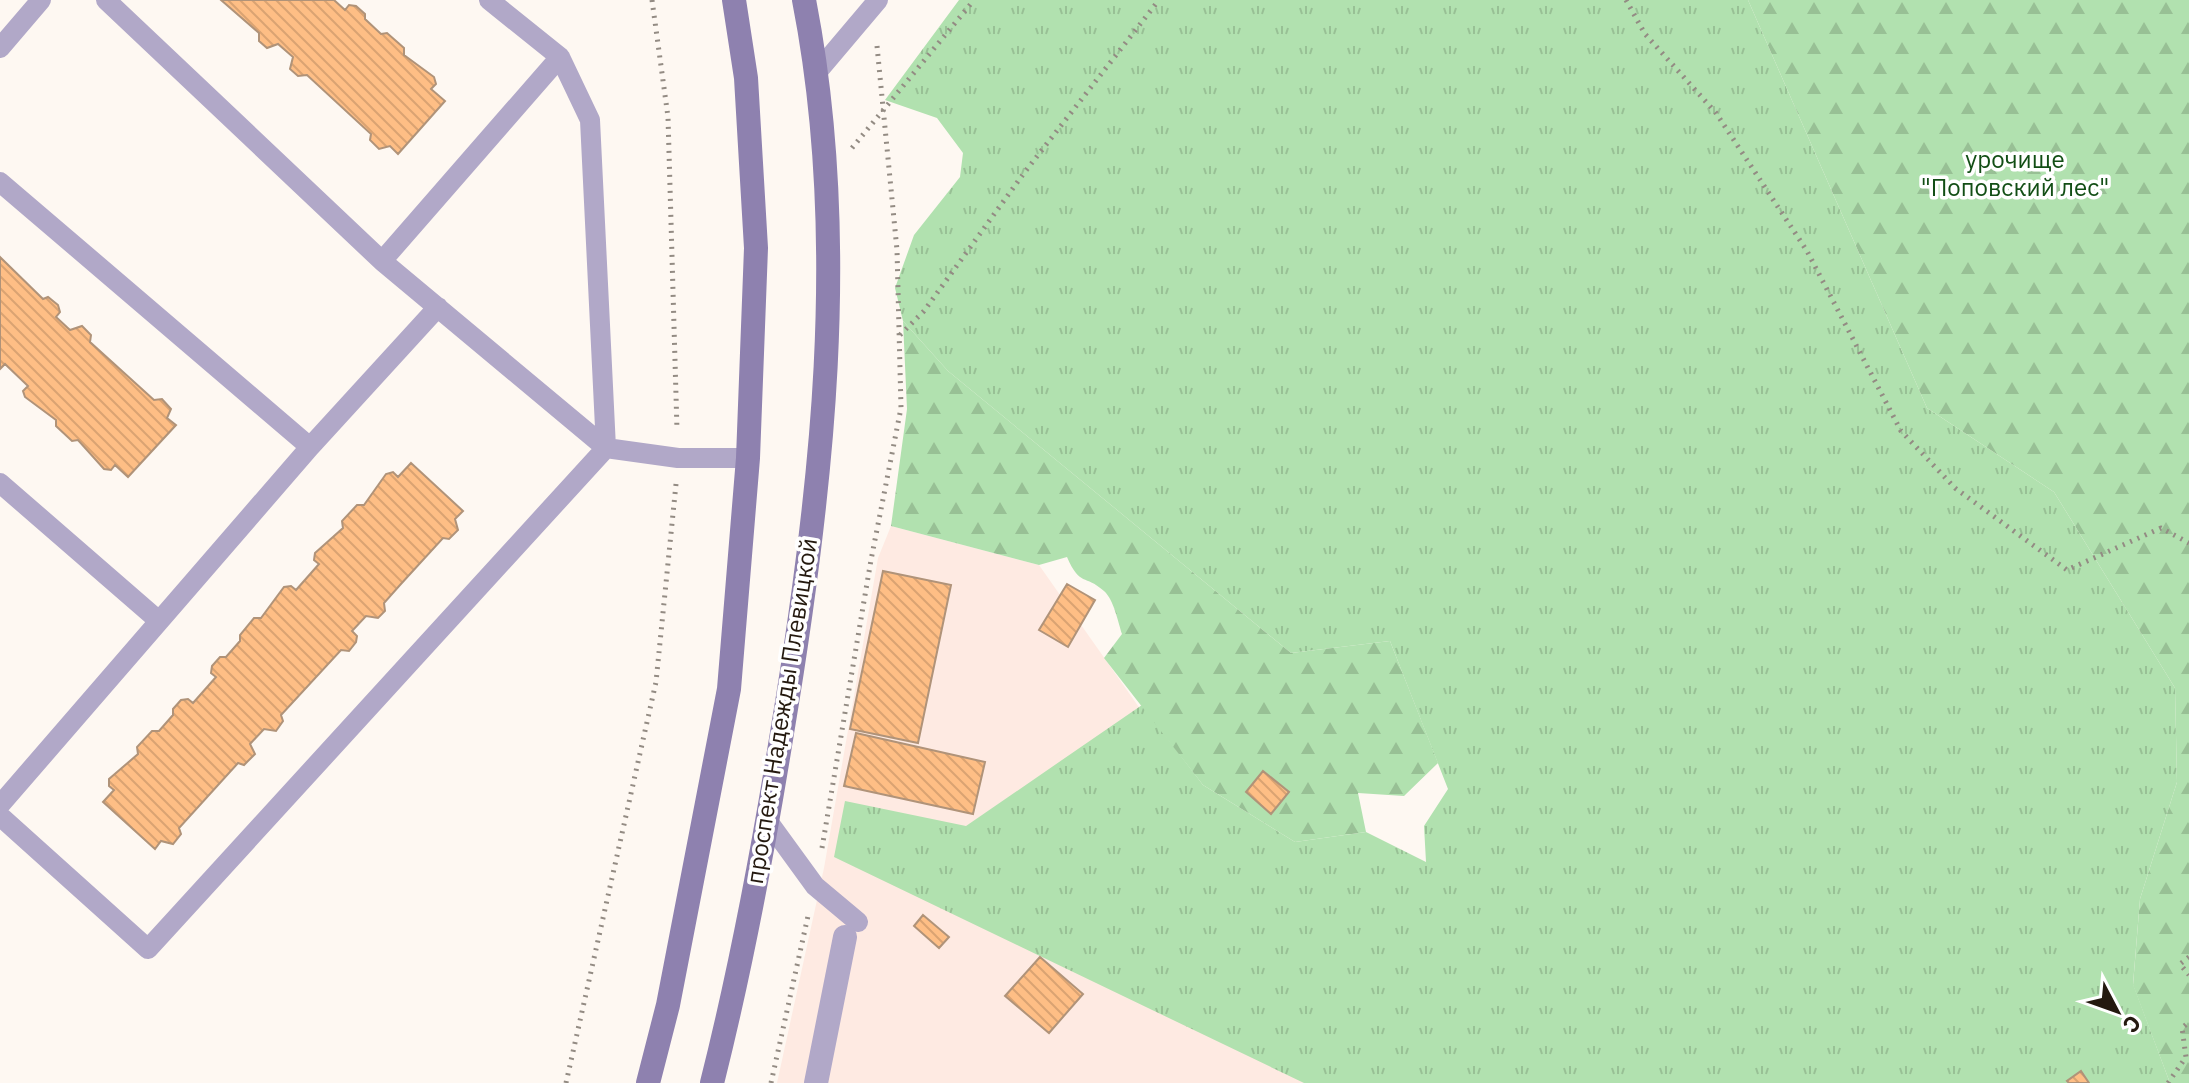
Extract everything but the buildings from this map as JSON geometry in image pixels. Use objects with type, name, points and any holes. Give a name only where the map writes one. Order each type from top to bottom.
[{"type":"main road","points":[[648,1083],[668,1005],[729,689],[748,458],[756,248],[746,78],[734,0]]},
{"type":"main road","name":"проспект Надежды Плевицкой","points":[[712,1083],[733,1002],[804,602],[821,417],[828,245],[818,71],[804,0]]},
{"type":"street","points":[[816,1083],[852,930]]},
{"type":"lane","points":[[0,48],[41,0]]},
{"type":"lane","points":[[106,0],[382,261],[606,448],[678,458],[748,458]]},
{"type":"lane","points":[[0,816],[148,949],[606,448],[590,120],[560,57],[489,0]]},
{"type":"lane","points":[[818,71],[876,1]]},
{"type":"lane","points":[[382,261],[560,57]]},
{"type":"lane","points":[[0,182],[310,447]]},
{"type":"lane","points":[[0,805],[310,447],[438,307]]},
{"type":"lane","points":[[0,483],[159,621]]},
{"type":"lane","points":[[767,820],[852,930]]},
{"type":"path","points":[[566,1083],[656,682],[678,458],[668,117],[652,0]]},
{"type":"path","points":[[824,179],[882,115],[974,0]]},
{"type":"path","points":[[900,336],[924,311],[1024,173],[1159,0]]},
{"type":"path","points":[[1626,0],[1645,34],[1716,113],[1807,251],[1901,431],[1955,488],[2067,570],[2161,528],[2189,543]]},
{"type":"path","points":[[771,1083],[815,886],[901,408],[897,250],[882,115],[876,1]]},
{"type":"path","points":[[2189,957],[2180,964],[2189,975]]},
{"type":"path","points":[[2168,1083],[2186,1057],[2182,1028],[2189,1022]]},
{"type":"shaded area","points":[[891,526],[1039,565],[1403,1083],[777,1083],[824,868],[878,558]]},
{"type":"green space","points":[[959,0],[1748,0],[1927,408],[2054,492],[2175,688],[2177,782],[2140,899],[2133,984],[2170,1083],[1304,1083],[834,857],[845,801],[966,826],[1142,705],[1203,785],[1295,842],[1366,832],[1426,862],[1424,826],[1448,789],[1390,641],[1291,653],[948,371],[903,321],[895,288],[914,235],[960,177],[963,153],[937,118],[885,100]]},
{"type":"green space","name":"урочище \"Поповский лес\"","points":[[1748,0],[2189,0],[2189,1083],[2170,1083],[2133,985],[2140,899],[2177,782],[2175,688],[2054,492],[1927,408]]},
{"type":"green space","points":[[903,321],[948,371],[1291,653],[1390,641],[1438,763],[1404,796],[1358,793],[1366,832],[1295,842],[1203,785],[1104,658],[1122,634],[1115,611],[1104,591],[1079,576],[1067,557],[1039,565],[891,526],[907,409]]}]
